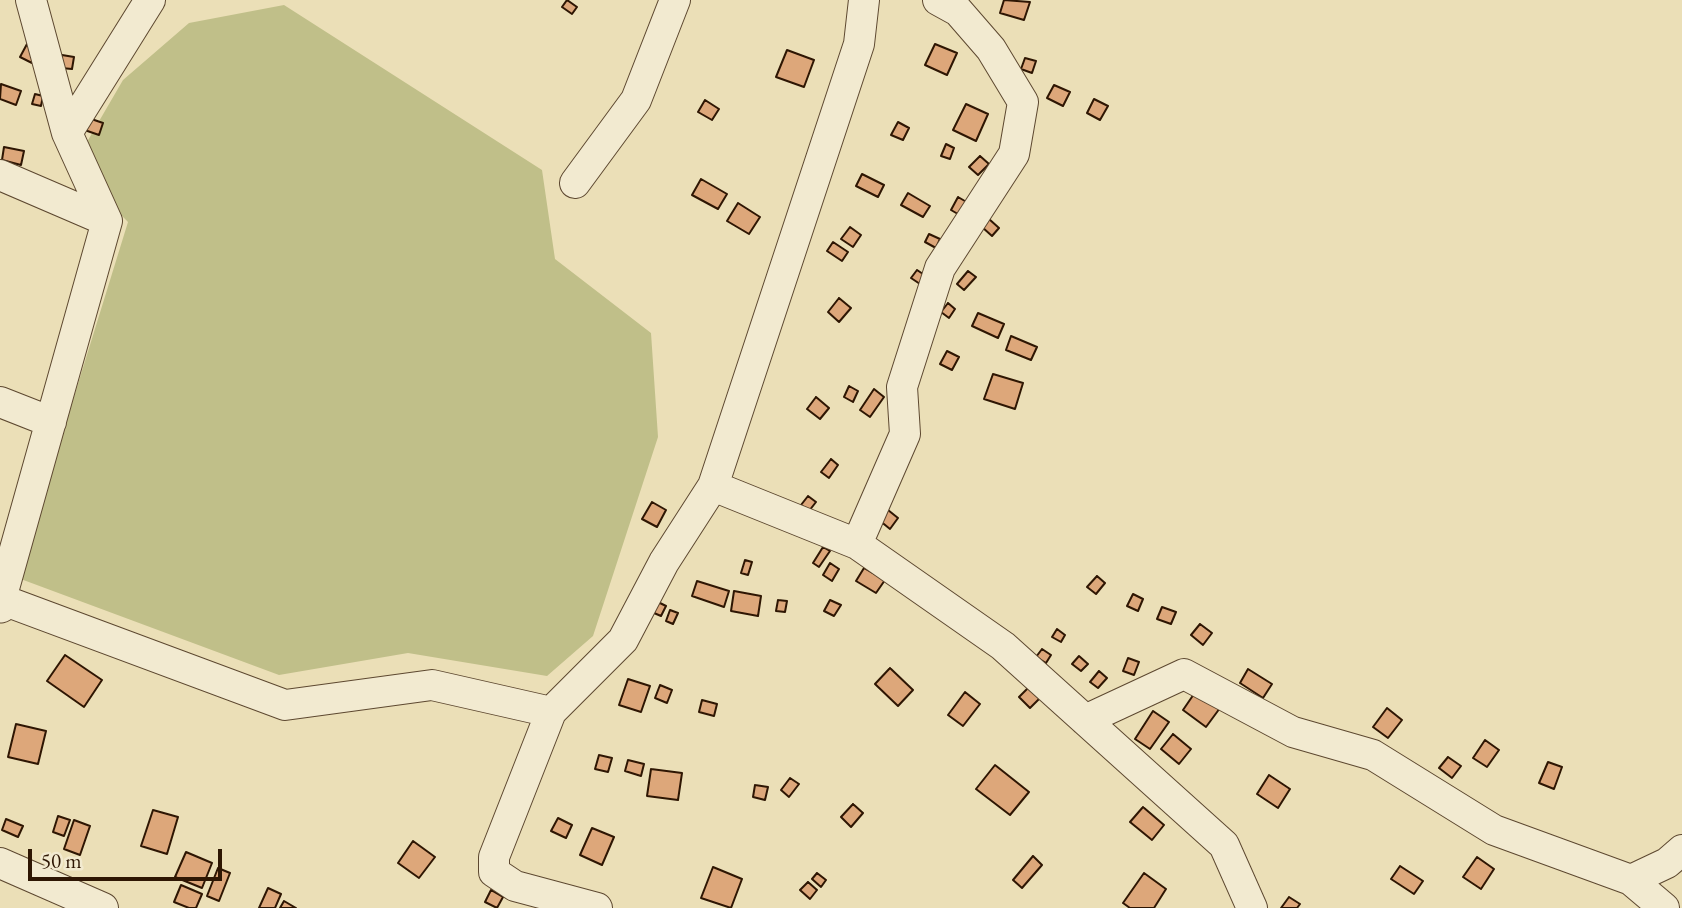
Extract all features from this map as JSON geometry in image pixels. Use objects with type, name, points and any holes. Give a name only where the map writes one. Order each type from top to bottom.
[{"type":"street","points":[[31,0],[67,133],[107,221],[0,601],[285,705],[432,685],[551,712]]},
{"type":"street","points":[[67,133],[149,0]]},
{"type":"street","points":[[575,183],[636,100],[675,0]]},
{"type":"street","points":[[597,908],[515,886],[494,872],[494,857],[551,712],[623,640],[664,562],[713,486],[859,44],[864,0]]},
{"type":"street","points":[[857,544],[905,434],[902,387],[940,268],[1014,154],[1023,102],[991,49],[958,11],[938,0]]},
{"type":"street","points":[[0,175],[107,221]]},
{"type":"street","points":[[0,402],[51,422]]},
{"type":"street","points":[[713,486],[857,544],[1003,646],[1224,845],[1252,908]]},
{"type":"street","points":[[1085,720],[1184,674],[1293,732],[1373,755],[1494,830],[1631,880],[1664,908]]},
{"type":"street","points":[[1631,880],[1667,863],[1682,850]]},
{"type":"street","points":[[0,863],[103,908]]},
{"type":"shaded area","points":[[284,5],[542,170],[555,259],[651,333],[658,437],[593,636],[547,676],[408,653],[279,675],[18,578],[128,222],[73,166],[123,80],[189,23]]},
{"type":"building","points":[[567,0],[577,7],[572,14],[562,7]]},
{"type":"building","points":[[1004,0],[1030,2],[1024,20],[1000,13]]},
{"type":"building","points":[[27,44],[39,51],[32,63],[20,57]]},
{"type":"building","points":[[935,44],[957,53],[947,75],[925,65]]},
{"type":"building","points":[[787,50],[814,60],[804,87],[776,77]]},
{"type":"building","points":[[62,55],[74,57],[72,69],[61,68]]},
{"type":"building","points":[[1025,58],[1036,61],[1032,73],[1021,69]]},
{"type":"building","points":[[1,84],[21,91],[16,105],[0,99]]},
{"type":"building","points":[[1054,85],[1070,92],[1063,106],[1047,98]]},
{"type":"building","points":[[35,94],[43,96],[41,106],[32,104]]},
{"type":"building","points":[[1094,99],[1108,106],[1100,120],[1087,113]]},
{"type":"building","points":[[705,100],[719,109],[712,120],[698,112]]},
{"type":"building","points":[[966,104],[988,114],[976,141],[953,130]]},
{"type":"building","points":[[77,114],[103,123],[99,135],[73,126]]},
{"type":"building","points":[[898,122],[909,128],[903,140],[891,135]]},
{"type":"building","points":[[946,144],[954,148],[950,159],[941,156]]},
{"type":"building","points":[[4,147],[24,151],[21,165],[2,160]]},
{"type":"building","points":[[980,156],[989,164],[978,175],[969,167]]},
{"type":"building","points":[[862,174],[884,185],[878,197],[856,186]]},
{"type":"building","points":[[701,179],[727,194],[718,209],[692,195]]},
{"type":"building","points":[[908,193],[930,206],[923,217],[901,205]]},
{"type":"building","points":[[958,197],[970,204],[963,217],[951,210]]},
{"type":"building","points":[[738,203],[760,217],[749,234],[727,221]]},
{"type":"building","points":[[989,219],[999,228],[992,236],[982,227]]},
{"type":"building","points":[[850,227],[861,235],[853,247],[841,239]]},
{"type":"building","points":[[929,234],[940,239],[936,248],[925,242]]},
{"type":"building","points":[[833,242],[848,252],[842,261],[827,251]]},
{"type":"building","points":[[917,270],[926,276],[920,284],[911,278]]},
{"type":"building","points":[[968,271],[976,277],[964,290],[957,284]]},
{"type":"building","points":[[839,298],[851,308],[839,322],[828,312]]},
{"type":"building","points":[[948,303],[955,309],[949,318],[941,312]]},
{"type":"building","points":[[978,313],[1004,324],[998,338],[972,326]]},
{"type":"building","points":[[1011,336],[1037,347],[1031,360],[1006,350]]},
{"type":"building","points":[[947,351],[959,357],[952,370],[940,364]]},
{"type":"building","points":[[993,374],[1023,383],[1015,409],[984,399]]},
{"type":"building","points":[[849,386],[858,391],[853,402],[844,397]]},
{"type":"building","points":[[874,389],[884,397],[870,417],[860,410]]},
{"type":"building","points":[[816,397],[829,408],[820,419],[807,409]]},
{"type":"building","points":[[831,459],[838,465],[829,478],[821,472]]},
{"type":"building","points":[[808,496],[816,502],[809,511],[801,505]]},
{"type":"building","points":[[652,502],[666,510],[657,527],[642,519]]},
{"type":"building","points":[[888,510],[898,518],[890,529],[879,520]]},
{"type":"building","points":[[823,547],[830,551],[819,567],[813,563]]},
{"type":"building","points":[[745,560],[752,562],[748,575],[741,573]]},
{"type":"building","points":[[830,563],[839,569],[832,581],[823,575]]},
{"type":"building","points":[[864,568],[885,580],[876,593],[856,581]]},
{"type":"building","points":[[1097,576],[1105,583],[1096,594],[1087,587]]},
{"type":"building","points":[[697,581],[729,591],[724,607],[692,596]]},
{"type":"building","points":[[734,591],[761,596],[758,616],[731,611]]},
{"type":"building","points":[[1133,594],[1143,599],[1138,611],[1127,606]]},
{"type":"building","points":[[778,600],[787,601],[785,612],[776,611]]},
{"type":"building","points":[[830,600],[841,605],[834,616],[824,611]]},
{"type":"building","points":[[658,602],[666,606],[661,616],[654,613]]},
{"type":"building","points":[[1162,607],[1176,612],[1171,624],[1157,619]]},
{"type":"building","points":[[670,610],[678,613],[673,624],[666,621]]},
{"type":"building","points":[[1200,624],[1212,633],[1203,645],[1191,635]]},
{"type":"building","points":[[1057,629],[1065,635],[1061,642],[1052,637]]},
{"type":"building","points":[[1042,649],[1051,655],[1046,663],[1036,657]]},
{"type":"building","points":[[65,655],[102,680],[84,707],[47,681]]},
{"type":"building","points":[[1079,656],[1088,664],[1081,671],[1072,664]]},
{"type":"building","points":[[1128,658],[1139,662],[1134,675],[1123,671]]},
{"type":"building","points":[[890,668],[913,690],[898,706],[875,684]]},
{"type":"building","points":[[1248,669],[1272,684],[1263,698],[1240,683]]},
{"type":"building","points":[[1099,671],[1107,678],[1098,688],[1090,682]]},
{"type":"building","points":[[628,679],[650,686],[641,712],[619,705]]},
{"type":"building","points":[[660,685],[672,690],[667,703],[655,698]]},
{"type":"building","points":[[1030,686],[1041,697],[1030,708],[1019,697]]},
{"type":"building","points":[[1196,691],[1220,708],[1206,727],[1183,710]]},
{"type":"building","points":[[965,692],[980,704],[963,726],[948,715]]},
{"type":"building","points":[[702,700],[717,704],[714,716],[699,712]]},
{"type":"building","points":[[1387,708],[1402,720],[1388,738],[1373,727]]},
{"type":"building","points":[[1153,711],[1169,722],[1150,749],[1135,739]]},
{"type":"building","points":[[16,724],[46,731],[38,764],[8,757]]},
{"type":"building","points":[[1173,734],[1191,749],[1179,764],[1161,749]]},
{"type":"building","points":[[1485,740],[1499,750],[1487,767],[1473,758]]},
{"type":"building","points":[[599,755],[612,758],[608,772],[595,769]]},
{"type":"building","points":[[1448,757],[1461,766],[1452,778],[1439,768]]},
{"type":"building","points":[[628,760],[644,764],[641,776],[625,771]]},
{"type":"building","points":[[1548,762],[1562,767],[1554,789],[1539,783]]},
{"type":"building","points":[[995,765],[1029,792],[1010,815],[976,789]]},
{"type":"building","points":[[651,769],[682,773],[678,800],[647,796]]},
{"type":"building","points":[[1269,775],[1290,789],[1278,808],[1257,794]]},
{"type":"building","points":[[790,778],[799,784],[789,797],[781,790]]},
{"type":"building","points":[[755,785],[768,787],[765,800],[753,797]]},
{"type":"building","points":[[853,804],[863,813],[851,827],[841,817]]},
{"type":"building","points":[[1143,807],[1164,825],[1152,840],[1130,822]]},
{"type":"building","points":[[153,810],[178,817],[167,854],[141,846]]},
{"type":"building","points":[[58,816],[70,820],[64,836],[53,832]]},
{"type":"building","points":[[558,818],[572,825],[566,838],[551,831]]},
{"type":"building","points":[[6,819],[23,826],[18,837],[2,830]]},
{"type":"building","points":[[74,820],[90,826],[80,855],[64,849]]},
{"type":"building","points":[[592,828],[614,837],[602,865],[580,855]]},
{"type":"building","points":[[413,841],[435,857],[419,878],[398,863]]},
{"type":"building","points":[[186,852],[212,863],[202,888],[175,877]]},
{"type":"building","points":[[1033,856],[1042,865],[1022,888],[1013,880]]},
{"type":"building","points":[[1477,857],[1494,869],[1481,889],[1463,877]]},
{"type":"building","points":[[1400,866],[1423,881],[1414,894],[1391,879]]},
{"type":"building","points":[[713,867],[742,879],[731,908],[701,898]]},
{"type":"building","points":[[218,868],[230,873],[219,901],[207,896]]},
{"type":"building","points":[[817,873],[826,880],[821,887],[812,879]]},
{"type":"building","points":[[1144,873],[1166,889],[1154,908],[1130,908],[1123,903]]},
{"type":"building","points":[[808,882],[817,890],[810,899],[800,890]]},
{"type":"building","points":[[181,885],[202,894],[196,908],[174,902]]},
{"type":"building","points":[[268,888],[281,894],[275,908],[259,908]]},
{"type":"building","points":[[491,890],[503,897],[497,908],[485,902]]},
{"type":"building","points":[[1289,897],[1300,904],[1297,908],[1281,908]]},
{"type":"building","points":[[284,901],[296,908],[280,908]]}]
